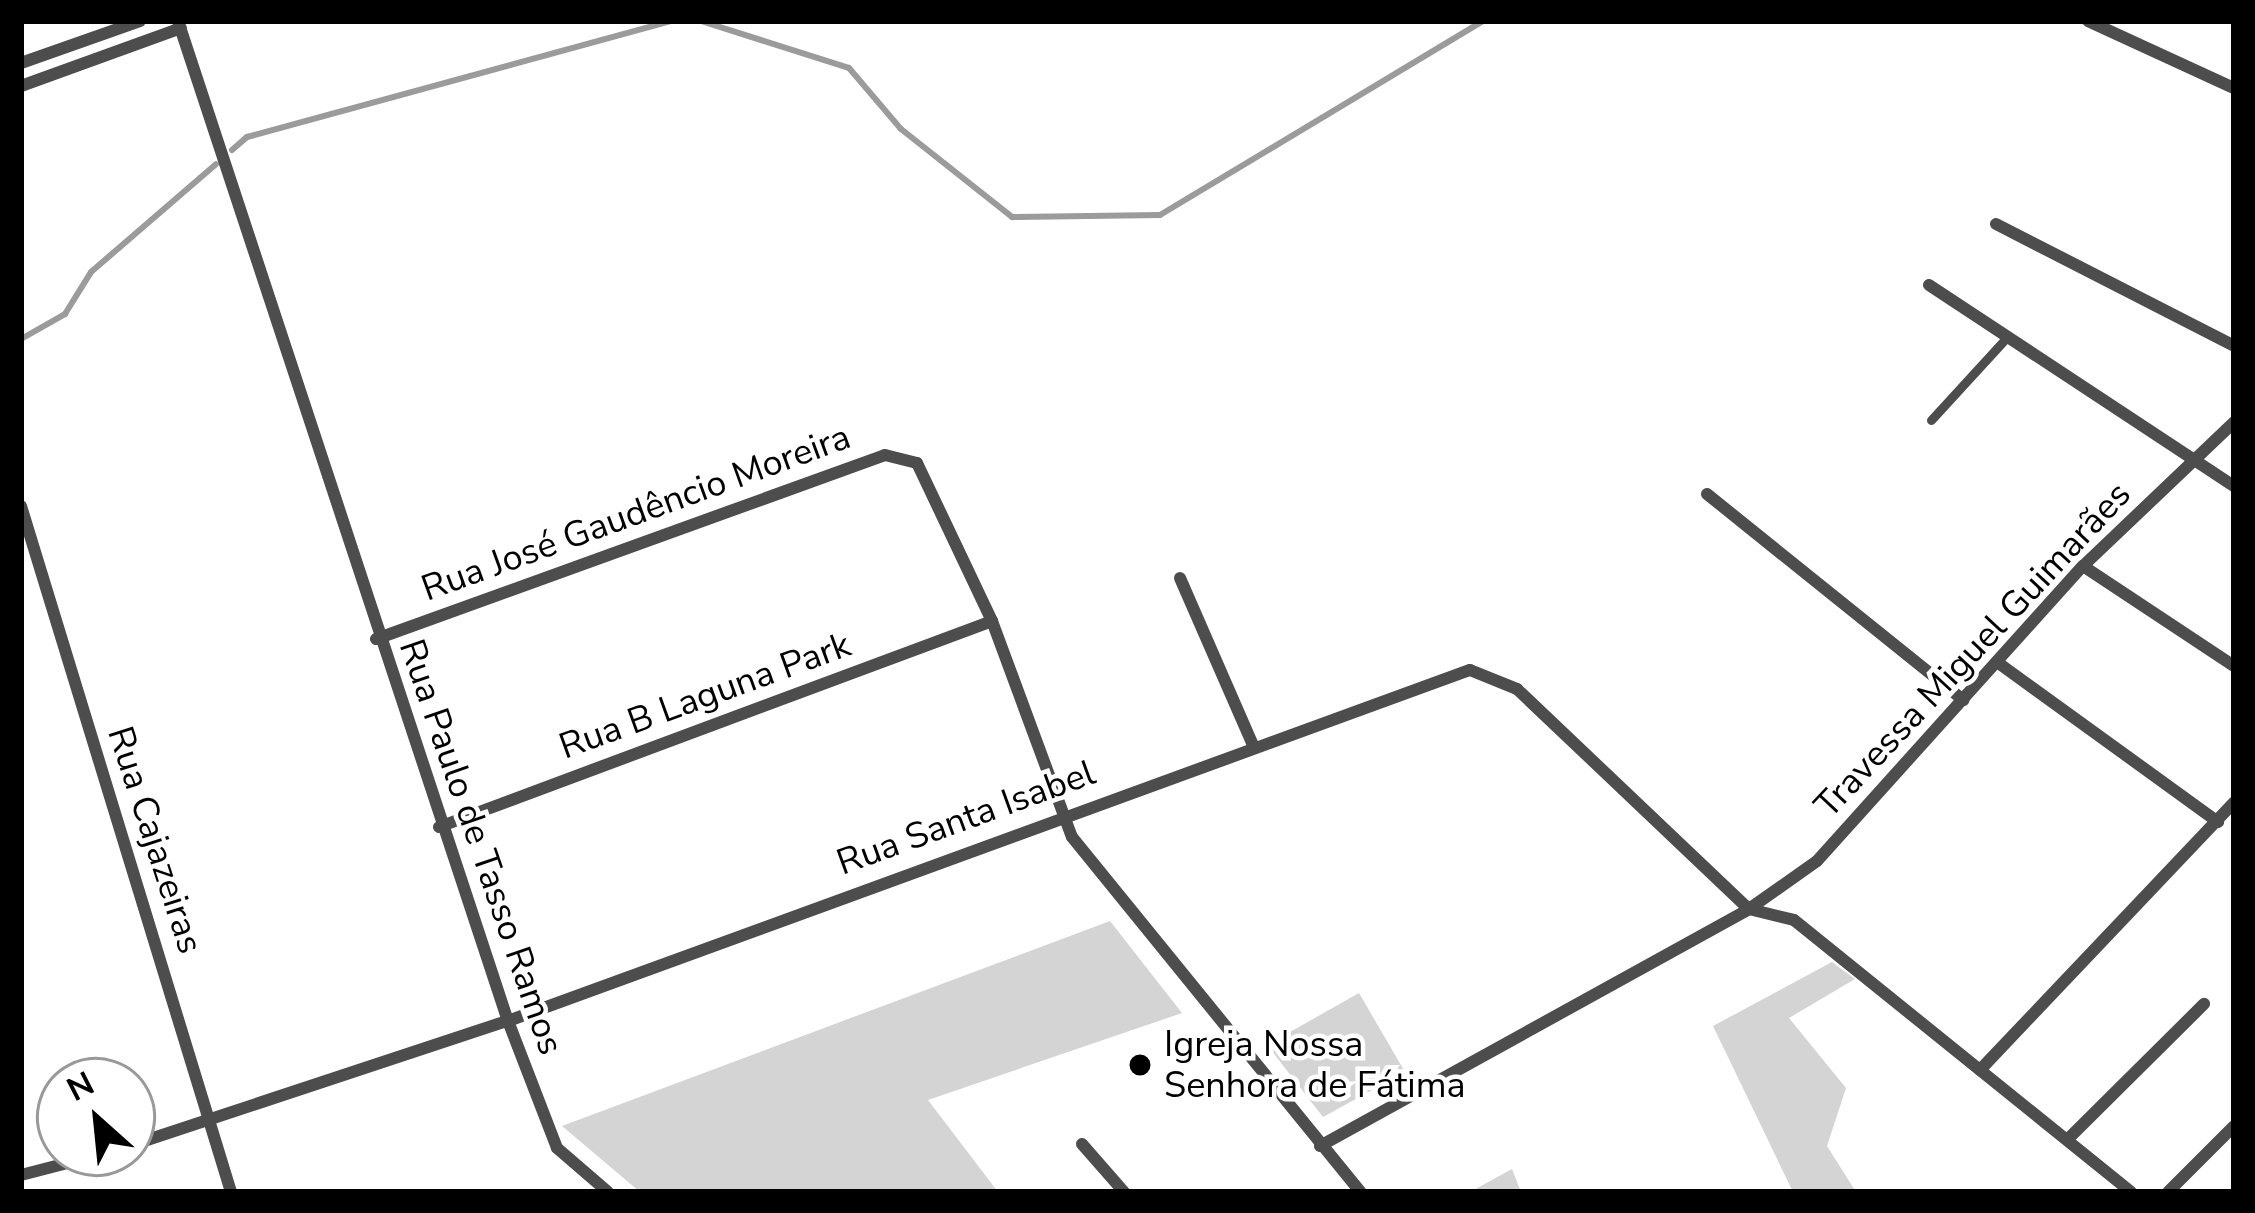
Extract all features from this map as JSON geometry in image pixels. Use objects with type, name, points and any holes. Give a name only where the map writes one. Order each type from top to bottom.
[{"type":"street","points":[[21,63],[140,21]]},
{"type":"street","points":[[2088,21],[2234,88]]},
{"type":"street","points":[[21,86],[180,24]]},
{"type":"street","name":"Rua Paulo de Tasso Ramos","points":[[180,24],[376,639],[508,1022],[557,1148],[608,1192]]},
{"type":"street","points":[[1996,224],[2234,346]]},
{"type":"street","points":[[1929,285],[2234,486]]},
{"type":"street","name":"Travessa Miguel Guimarães","points":[[1320,1146],[1748,909],[1817,861],[2084,566],[2234,422]]},
{"type":"street","name":"Rua José Gaudêncio Moreira","points":[[376,639],[902,454],[928,474],[992,621],[1060,814],[1086,860],[1360,1192]]},
{"type":"street","points":[[1707,494],[1963,700]]},
{"type":"street","name":"Rua Cajazeiras","points":[[21,506],[201,1077],[207,1124],[231,1192]]},
{"type":"street","points":[[2084,566],[2234,666]]},
{"type":"street","points":[[1180,578],[1253,745]]},
{"type":"street","name":"Rua B Laguna Park","points":[[439,827],[992,621]]},
{"type":"street","points":[[1996,662],[2218,822]]},
{"type":"street","name":"Rua Santa Isabel","points":[[156,1138],[508,1022],[1060,814],[1470,670],[1486,671],[1517,689],[1748,909]]},
{"type":"street","points":[[1980,1070],[2234,802]]},
{"type":"street","points":[[1748,909],[1795,920],[2070,1137],[2131,1192]]},
{"type":"street","points":[[2070,1137],[2204,1004]]},
{"type":"street","points":[[2168,1192],[2234,1126]]},
{"type":"street","points":[[1082,1144],[1124,1192]]},
{"type":"lane","points":[[1930,420],[2007,337]]},
{"type":"shaded area","points":[[1110,921],[1182,1013],[928,1100],[998,1192],[640,1192],[562,1126]]},
{"type":"shaded area","points":[[1832,962],[1855,979],[1789,1018],[1846,1088],[1827,1146],[1856,1192],[1793,1192],[1713,1026]]},
{"type":"shaded area","points":[[1359,993],[1405,1072],[1323,1117],[1267,1045]]},
{"type":"shaded area","points":[[1512,1169],[1521,1192],[1470,1192]]},
{"type":"waterway","points":[[232,150],[247,137],[672,21]]},
{"type":"waterway","points":[[701,21],[849,68],[901,129],[1012,217],[1160,215],[1483,21]]},
{"type":"waterway","points":[[21,339],[65,314],[91,272],[216,164]]},
{"type":"place","name":"Igreja Nossa Senhora de Fátima","points":[[1140,1065]]}]
